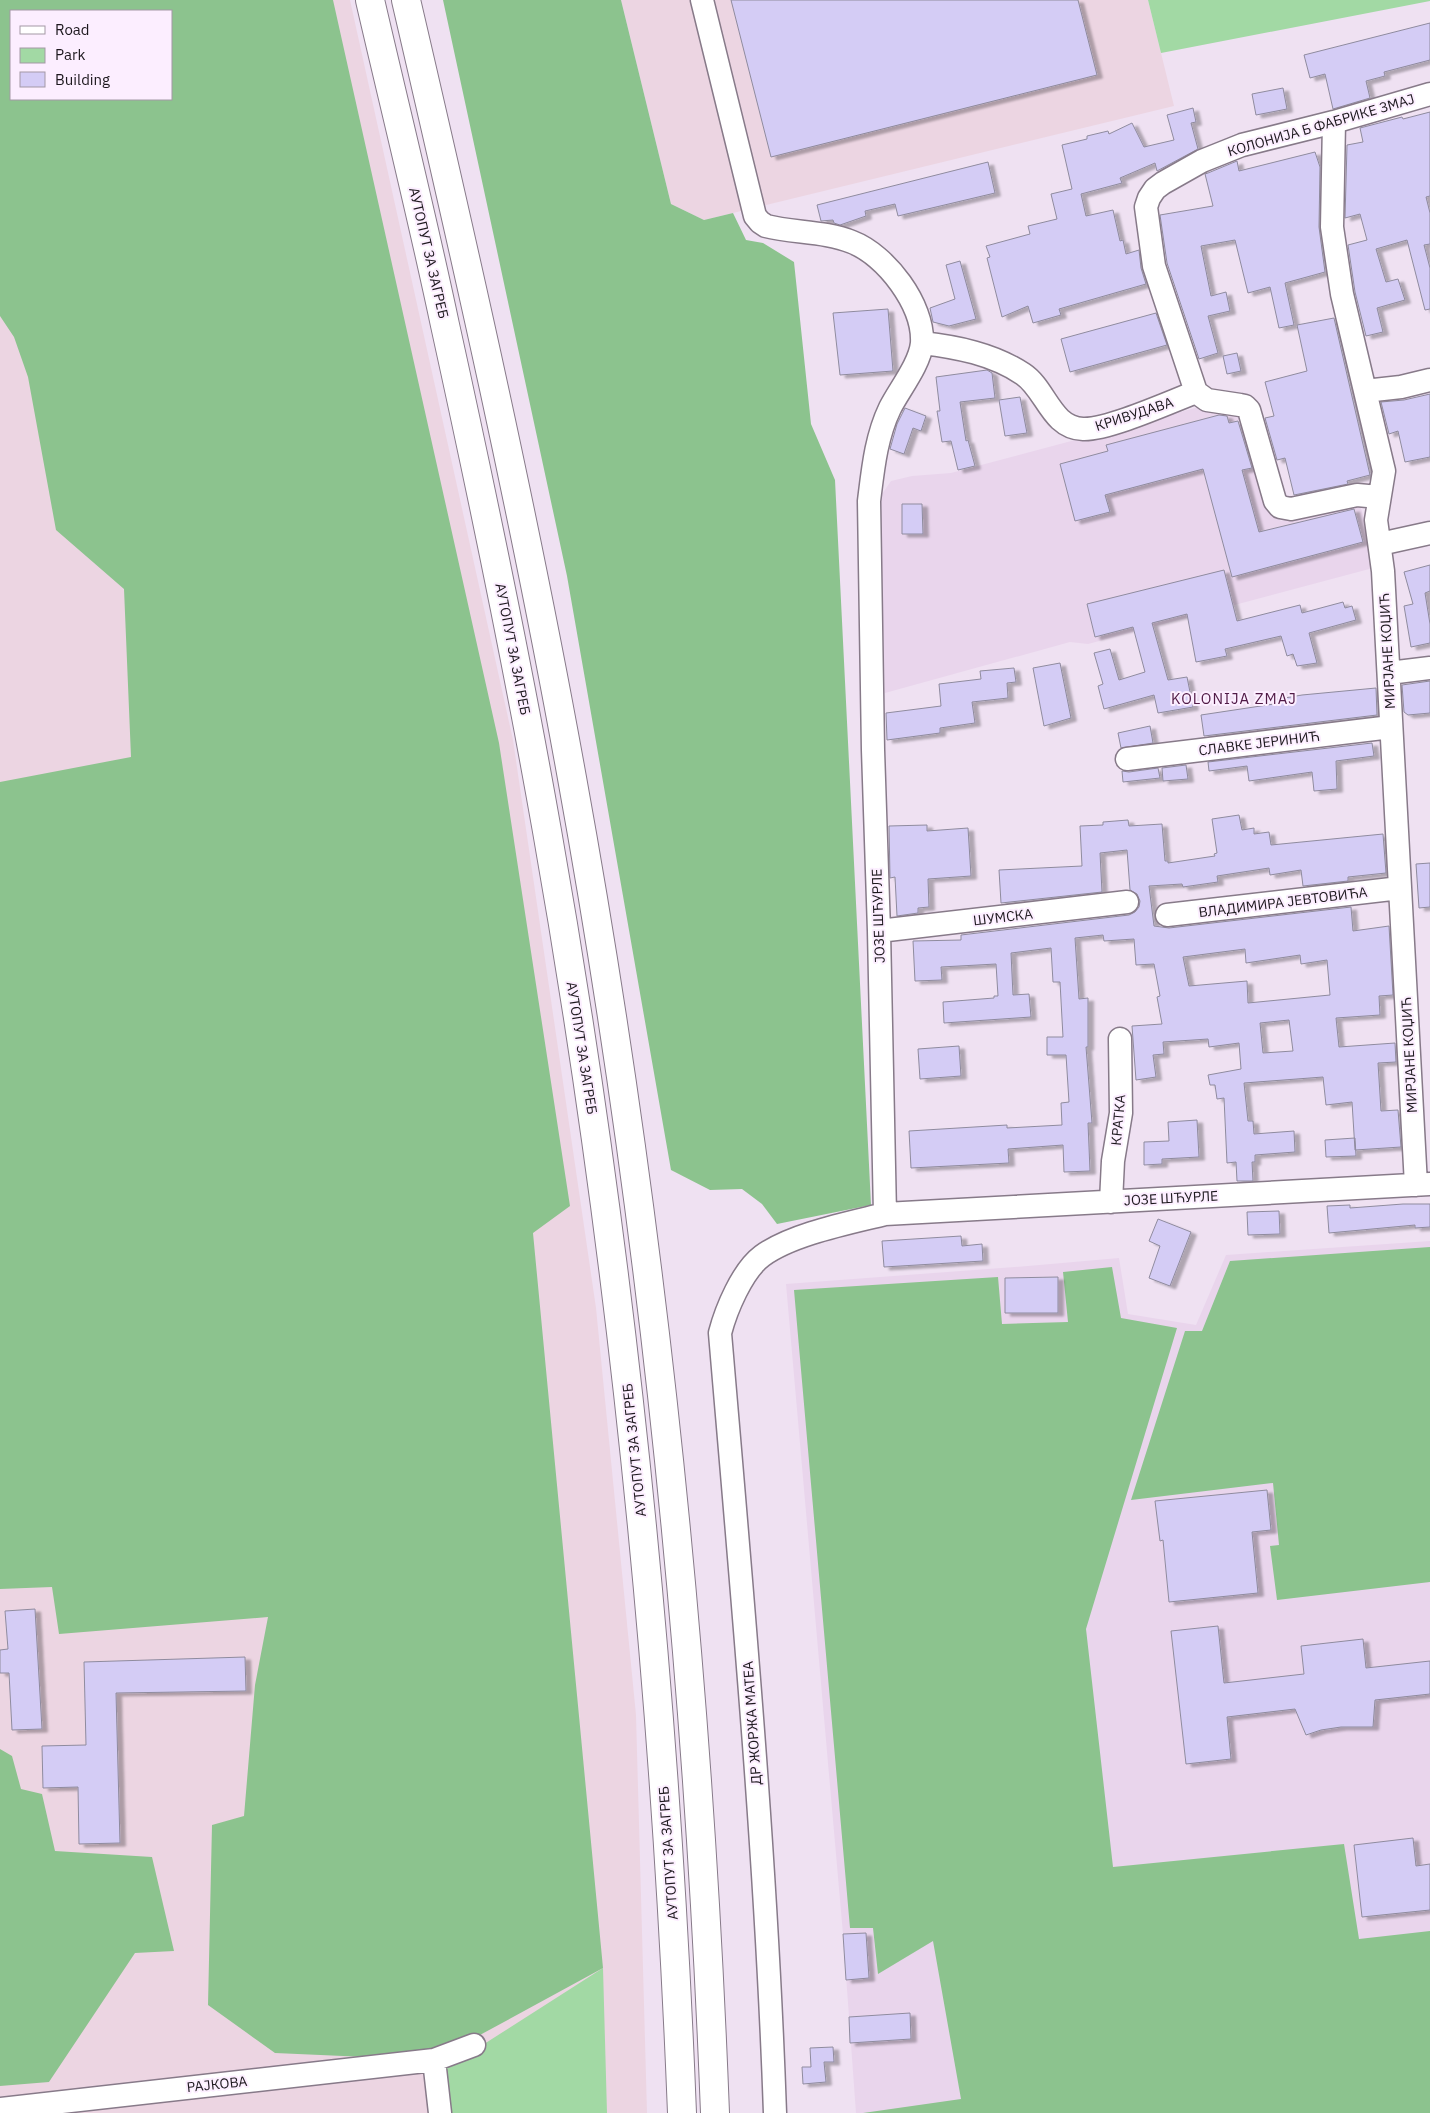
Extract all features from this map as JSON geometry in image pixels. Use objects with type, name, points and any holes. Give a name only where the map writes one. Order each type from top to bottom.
[{"type":"highway","name":"АУТОПУТ ЗА ЗАГРЕБ","points":[[370,0],[445,321],[507,618],[549,845],[599,1159],[621,1334],[654,1651],[677,1982],[682,2113]]},
{"type":"highway","points":[[406,0],[540,612],[574,789],[628,1128],[658,1366],[684,1620],[699,1809],[715,2113]]},
{"type":"highway","points":[[415,0],[415,40]]},
{"type":"street","points":[[702,0],[755,216],[766,226],[849,241],[864,247],[880,259],[891,271],[912,305],[919,324],[922,343]]},
{"type":"street","name":"КОЛОНИЈА Б ФАБРИКЕ ЗМАЈ","points":[[1196,392],[1154,266],[1146,218],[1149,198],[1163,183],[1219,154],[1242,145],[1334,122],[1430,94]]},
{"type":"street","name":"МИРЈАНЕ КОЏИЋ","points":[[1334,122],[1332,227],[1342,294],[1384,471],[1376,520],[1383,571],[1400,888],[1423,1185]]},
{"type":"street","name":"КРИВУДАВА","points":[[922,343],[950,346],[980,354],[1015,370],[1031,380],[1062,421],[1083,429],[1112,423],[1196,392]]},
{"type":"street","name":"ЈОЗЕ ШЋУРЛЕ","points":[[922,343],[918,357],[883,425],[872,470],[869,501],[873,779],[879,931],[885,1214],[1423,1185]]},
{"type":"street","points":[[1365,390],[1401,387],[1430,380]]},
{"type":"street","points":[[1196,392],[1207,400],[1245,406],[1250,410],[1272,493],[1275,502],[1280,507],[1298,508],[1357,495],[1379,497]]},
{"type":"street","points":[[1380,544],[1430,533]]},
{"type":"street","points":[[1388,673],[1430,668]]},
{"type":"street","name":"СЛАВКЕ ЈЕРИНИЋ","points":[[1127,758],[1391,727]]},
{"type":"street","name":"ВЛАДИМИРА ЈЕВТОВИЋА","points":[[1167,915],[1400,888]]},
{"type":"street","name":"ШУМСКА","points":[[879,931],[1127,902]]},
{"type":"street","name":"КРАТКА","points":[[1111,1202],[1113,1161],[1121,1113],[1120,1039]]},
{"type":"street","name":"ДР ЖОРЖА МАТЕА","points":[[776,2113],[747,1654],[720,1333],[730,1302],[760,1257],[775,1248],[805,1237],[885,1214]]},
{"type":"street","name":"РАЈКОВА","points":[[0,2108],[434,2060],[474,2045]]},
{"type":"street","points":[[434,2060],[440,2113]]},
{"type":"shaded area","points":[[0,0],[350,0],[513,740],[596,1308],[636,1715],[647,2113],[0,2113]]},
{"type":"shaded area","points":[[621,0],[1148,0],[1174,106],[704,220],[671,204]]},
{"type":"shaded area","points":[[1199,407],[1242,410],[1272,514],[1281,521],[1350,501],[1360,504],[1369,538],[1373,568],[1088,644],[1070,642],[885,693],[880,497],[891,481],[912,476],[951,473]]},
{"type":"shaded area","points":[[1430,1241],[1430,2113],[856,2113],[843,1934],[786,1284],[1119,1258],[1128,1314],[1196,1325],[1226,1255]]},
{"type":"green space","points":[[0,0],[333,0],[499,743],[570,1206],[533,1233],[603,1968],[434,2060],[275,2053],[208,2005],[212,1825],[244,1816],[255,1685],[268,1617],[59,1634],[52,1587],[0,1589],[0,782],[131,757],[124,589],[56,530],[28,377],[14,337],[0,316]]},
{"type":"green space","points":[[443,0],[621,0],[671,204],[704,220],[733,213],[746,240],[763,243],[794,262],[811,424],[835,480],[871,1205],[777,1224],[762,1204],[742,1189],[710,1190],[671,1170],[567,576]]},
{"type":"green space","points":[[1148,0],[1430,0],[1430,1],[1161,53]]},
{"type":"green space","points":[[1430,1247],[1430,1582],[1277,1600],[1270,1546],[1279,1545],[1273,1483],[1131,1500],[1185,1331],[1202,1331],[1230,1261]]},
{"type":"green space","points":[[1112,1267],[1121,1318],[1177,1328],[1086,1629],[1113,1867],[1344,1844],[1359,1939],[1430,1931],[1430,2113],[863,2113],[961,2099],[933,1941],[878,1974],[873,1928],[850,1928],[794,1290],[998,1277],[1002,1324],[1068,1322],[1063,1272]]},
{"type":"green space","points":[[0,1749],[12,1756],[21,1789],[42,1794],[55,1851],[152,1857],[174,1951],[135,1953],[49,2082],[0,2086]]},
{"type":"green space","points":[[603,1968],[607,2113],[451,2113],[445,2069]]},
{"type":"building","points":[[731,0],[1078,0],[1097,75],[771,157]]},
{"type":"building","points":[[1430,23],[1430,60],[1384,72],[1385,76],[1366,81],[1370,98],[1333,109],[1325,74],[1310,78],[1304,55]]},
{"type":"building","points":[[1283,88],[1287,109],[1256,115],[1252,94]]},
{"type":"building","points":[[1193,108],[1196,122],[1191,123],[1198,149],[1157,171],[1155,163],[1120,178],[1122,183],[1081,194],[1086,216],[1113,210],[1120,241],[1123,240],[1126,254],[1139,250],[1141,268],[1146,284],[1059,309],[1061,315],[1033,323],[1028,306],[1002,317],[987,258],[990,257],[986,246],[1030,234],[1028,226],[1057,219],[1051,194],[1072,189],[1062,145],[1087,139],[1087,136],[1108,131],[1109,134],[1132,123],[1144,147],[1174,140],[1167,115]]},
{"type":"building","points":[[1430,112],[1430,196],[1426,197],[1430,213],[1430,244],[1424,245],[1430,268],[1430,309],[1425,310],[1407,240],[1376,249],[1386,282],[1398,279],[1405,300],[1377,308],[1383,332],[1366,336],[1355,292],[1348,245],[1367,240],[1360,214],[1345,218],[1347,145],[1363,142],[1360,128]]},
{"type":"building","points":[[1315,152],[1320,167],[1319,227],[1325,272],[1285,283],[1294,325],[1279,328],[1270,287],[1248,293],[1235,240],[1201,246],[1211,296],[1226,292],[1230,311],[1208,316],[1218,353],[1199,359],[1167,263],[1160,215],[1213,206],[1205,174],[1237,161],[1239,171]]},
{"type":"building","points":[[988,162],[995,193],[898,216],[895,204],[865,211],[866,216],[840,225],[834,223],[833,220],[821,221],[817,205]]},
{"type":"building","points":[[960,261],[976,319],[949,326],[933,322],[930,308],[955,299],[946,265]]},
{"type":"building","points":[[888,309],[893,371],[840,375],[833,313]]},
{"type":"building","points":[[1156,313],[1167,345],[1070,372],[1061,339]]},
{"type":"building","points":[[1334,318],[1370,475],[1347,481],[1348,484],[1294,495],[1285,458],[1277,460],[1265,418],[1274,416],[1265,382],[1307,371],[1297,325]]},
{"type":"building","points":[[1237,353],[1241,371],[1227,374],[1223,356]]},
{"type":"building","points":[[987,370],[992,373],[995,398],[960,402],[966,441],[968,440],[975,466],[958,470],[951,441],[942,442],[937,411],[940,411],[936,377]]},
{"type":"building","points":[[1430,394],[1430,457],[1405,462],[1398,431],[1389,434],[1381,402],[1404,400]]},
{"type":"building","points":[[1020,397],[1027,433],[1005,436],[999,400]]},
{"type":"building","points":[[905,408],[926,416],[921,431],[913,428],[904,454],[890,449],[897,424]]},
{"type":"building","points":[[1219,415],[1227,416],[1229,423],[1238,421],[1252,468],[1242,470],[1259,532],[1354,509],[1363,542],[1232,577],[1203,469],[1105,495],[1110,512],[1075,521],[1060,464],[1108,451],[1106,445]]},
{"type":"building","points":[[902,504],[922,504],[923,534],[902,534]]},
{"type":"building","points":[[1430,565],[1430,591],[1425,593],[1430,624],[1430,643],[1411,647],[1404,606],[1413,604],[1404,572]]},
{"type":"building","points":[[1224,570],[1237,621],[1300,605],[1302,613],[1343,602],[1345,608],[1352,606],[1356,620],[1309,633],[1317,663],[1297,666],[1293,654],[1287,656],[1281,636],[1225,649],[1227,656],[1196,662],[1187,614],[1152,623],[1168,680],[1187,677],[1193,707],[1158,713],[1154,695],[1104,709],[1098,686],[1103,684],[1094,653],[1110,649],[1119,680],[1145,672],[1133,627],[1095,637],[1087,604]]},
{"type":"building","points":[[1060,663],[1071,718],[1044,726],[1033,668]]},
{"type":"building","points":[[1014,668],[1016,682],[1007,683],[1008,698],[972,702],[975,723],[940,728],[940,733],[887,740],[886,713],[941,706],[939,684],[981,679],[980,671]]},
{"type":"building","points":[[1430,681],[1430,713],[1408,715],[1404,712],[1402,685]]},
{"type":"building","points":[[1376,688],[1377,715],[1204,736],[1201,715],[1274,704],[1273,700],[1302,695]]},
{"type":"building","points":[[1150,726],[1153,743],[1121,748],[1118,733]]},
{"type":"building","points":[[1372,743],[1374,756],[1336,761],[1337,789],[1314,791],[1312,772],[1249,781],[1247,766],[1209,771],[1208,762]]},
{"type":"building","points":[[1186,765],[1188,779],[1163,781],[1162,768]]},
{"type":"building","points":[[1158,768],[1160,778],[1123,782],[1122,771],[1129,772]]},
{"type":"building","points":[[1239,815],[1242,830],[1254,828],[1254,834],[1269,832],[1271,845],[1383,834],[1386,873],[1348,877],[1348,881],[1303,886],[1301,870],[1270,875],[1269,868],[1217,876],[1218,882],[1183,887],[1182,884],[1149,886],[1154,926],[1169,928],[1351,907],[1353,931],[1389,926],[1393,995],[1379,996],[1380,1015],[1336,1018],[1339,1047],[1395,1043],[1396,1062],[1378,1063],[1381,1111],[1398,1110],[1401,1147],[1355,1150],[1352,1102],[1326,1105],[1323,1077],[1244,1083],[1248,1121],[1253,1121],[1254,1134],[1294,1131],[1295,1152],[1255,1155],[1255,1162],[1252,1162],[1253,1181],[1237,1181],[1236,1162],[1227,1163],[1224,1098],[1217,1099],[1215,1085],[1210,1085],[1208,1075],[1241,1069],[1239,1043],[1209,1047],[1208,1039],[1163,1042],[1164,1054],[1153,1055],[1156,1077],[1136,1080],[1132,1026],[1162,1024],[1157,997],[1160,996],[1154,964],[1136,965],[1134,939],[1104,941],[1103,935],[1075,938],[1079,999],[1088,998],[1088,1047],[1086,1047],[1092,1123],[1088,1123],[1090,1171],[1064,1172],[1063,1145],[1008,1149],[1009,1163],[911,1168],[909,1131],[1007,1125],[1007,1128],[1062,1125],[1061,1103],[1069,1102],[1066,1055],[1047,1055],[1047,1037],[1063,1037],[1060,982],[1053,982],[1051,948],[1011,953],[1013,995],[1029,994],[1031,1017],[944,1023],[943,1002],[994,998],[994,996],[998,996],[996,964],[941,967],[942,980],[915,981],[913,941],[961,940],[961,935],[1129,915],[1139,907],[1140,901],[1137,894],[1130,890],[1127,850],[1100,853],[1102,892],[1001,903],[999,870],[1082,866],[1080,826],[1103,825],[1103,822],[1128,820],[1129,826],[1162,824],[1165,861],[1168,861],[1168,863],[1215,856],[1214,854],[1217,853],[1212,819]],"holes":[[[1245,949],[1246,963],[1300,955],[1301,964],[1327,960],[1330,995],[1248,1003],[1247,981],[1189,986],[1183,957]],[[1289,1020],[1293,1051],[1263,1053],[1260,1023]]]},
{"type":"building","points":[[927,825],[927,831],[968,828],[971,876],[928,879],[929,907],[918,908],[918,913],[897,916],[895,877],[890,878],[889,826]]},
{"type":"building","points":[[1430,863],[1430,907],[1419,908],[1416,864]]},
{"type":"building","points":[[959,1046],[961,1076],[920,1079],[918,1049]]},
{"type":"building","points":[[1197,1120],[1199,1157],[1162,1159],[1162,1164],[1144,1165],[1144,1142],[1169,1141],[1168,1122]]},
{"type":"building","points":[[1355,1138],[1356,1156],[1326,1157],[1325,1140]]},
{"type":"building","points":[[1430,1204],[1430,1227],[1415,1228],[1415,1225],[1329,1233],[1327,1206],[1350,1205],[1350,1208]]},
{"type":"building","points":[[1279,1211],[1280,1234],[1248,1235],[1247,1212]]},
{"type":"building","points":[[1158,1219],[1191,1232],[1170,1286],[1149,1278],[1160,1246],[1149,1241]]},
{"type":"building","points":[[961,1236],[962,1246],[982,1244],[983,1261],[884,1267],[882,1241]]},
{"type":"building","points":[[1058,1277],[1058,1313],[1005,1313],[1005,1278]]},
{"type":"building","points":[[1267,1490],[1271,1530],[1252,1532],[1258,1593],[1169,1602],[1163,1540],[1160,1541],[1155,1501]]},
{"type":"building","points":[[35,1609],[42,1729],[12,1730],[9,1673],[0,1673],[0,1650],[8,1649],[5,1611]]},
{"type":"building","points":[[1218,1626],[1224,1683],[1304,1674],[1301,1646],[1363,1639],[1366,1668],[1430,1661],[1430,1694],[1375,1700],[1373,1727],[1341,1727],[1321,1730],[1306,1735],[1295,1709],[1227,1717],[1231,1759],[1186,1764],[1171,1631]]},
{"type":"building","points":[[245,1657],[246,1691],[116,1693],[120,1843],[79,1844],[78,1787],[43,1788],[42,1746],[86,1745],[84,1662]]},
{"type":"building","points":[[1413,1838],[1416,1866],[1430,1864],[1430,1910],[1362,1917],[1354,1845]]},
{"type":"building","points":[[866,1933],[869,1978],[846,1980],[843,1934]]},
{"type":"building","points":[[910,2013],[911,2039],[850,2043],[849,2017]]},
{"type":"building","points":[[833,2047],[834,2062],[824,2062],[826,2082],[803,2084],[802,2067],[811,2067],[810,2048]]},
{"type":"district","name":"KOLONIJA ZMAJ","points":[[1234,698]]}]
